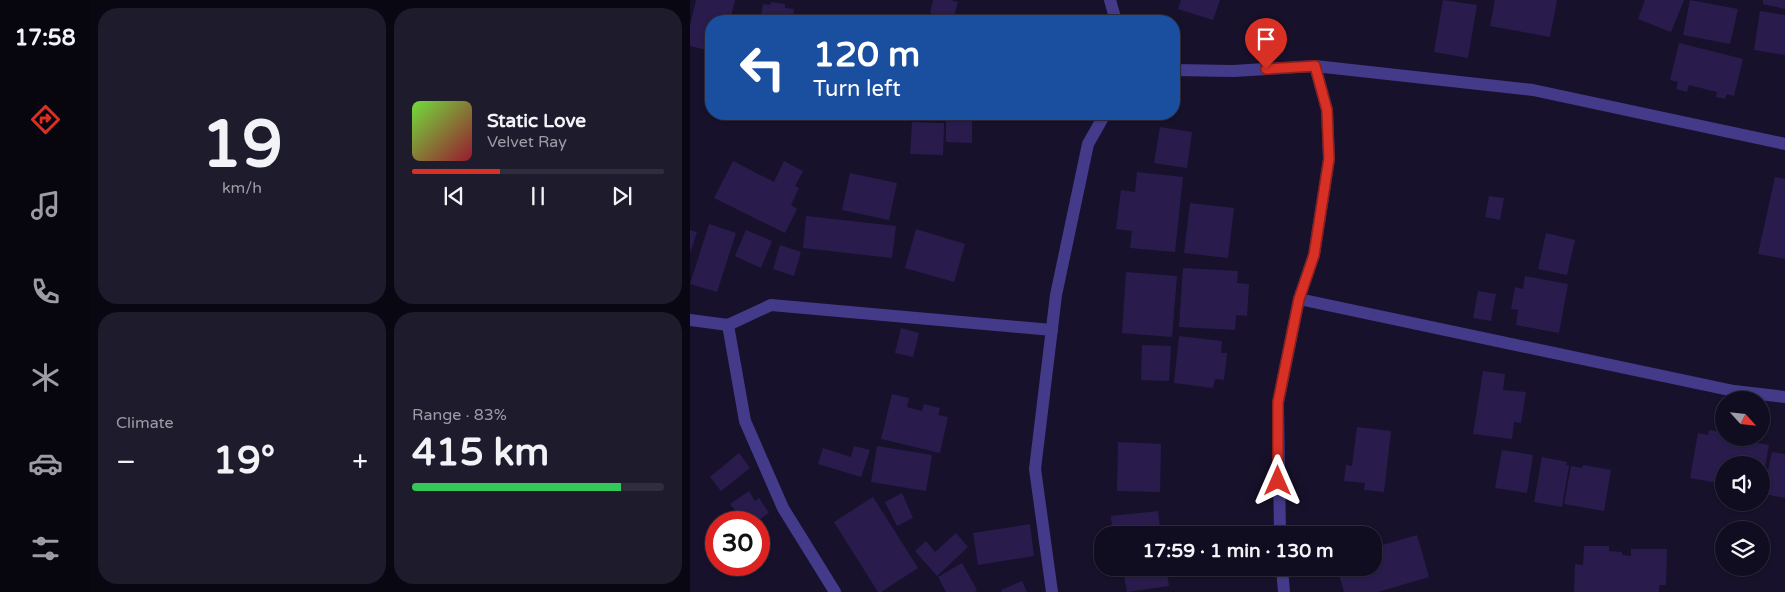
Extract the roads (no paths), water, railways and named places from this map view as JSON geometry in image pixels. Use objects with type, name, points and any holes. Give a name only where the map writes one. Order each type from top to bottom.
[{"type":"street","points":[[1110,0],[1114,15]]},
{"type":"street","points":[[1180,70],[1233,71],[1315,66],[1533,90],[1785,144]]},
{"type":"street","points":[[1280,526],[1278,402],[1299,299],[1314,255],[1329,159],[1327,110],[1315,66]]},
{"type":"street","points":[[1052,592],[1035,469],[1056,295],[1088,144],[1102,120]]},
{"type":"street","points":[[1299,299],[1734,391],[1785,397]]},
{"type":"street","points":[[690,320],[728,325],[771,305],[1052,330]]},
{"type":"street","points":[[728,325],[745,421],[783,508],[835,592]]},
{"type":"street","points":[[1283,576],[1284,592]]}]
